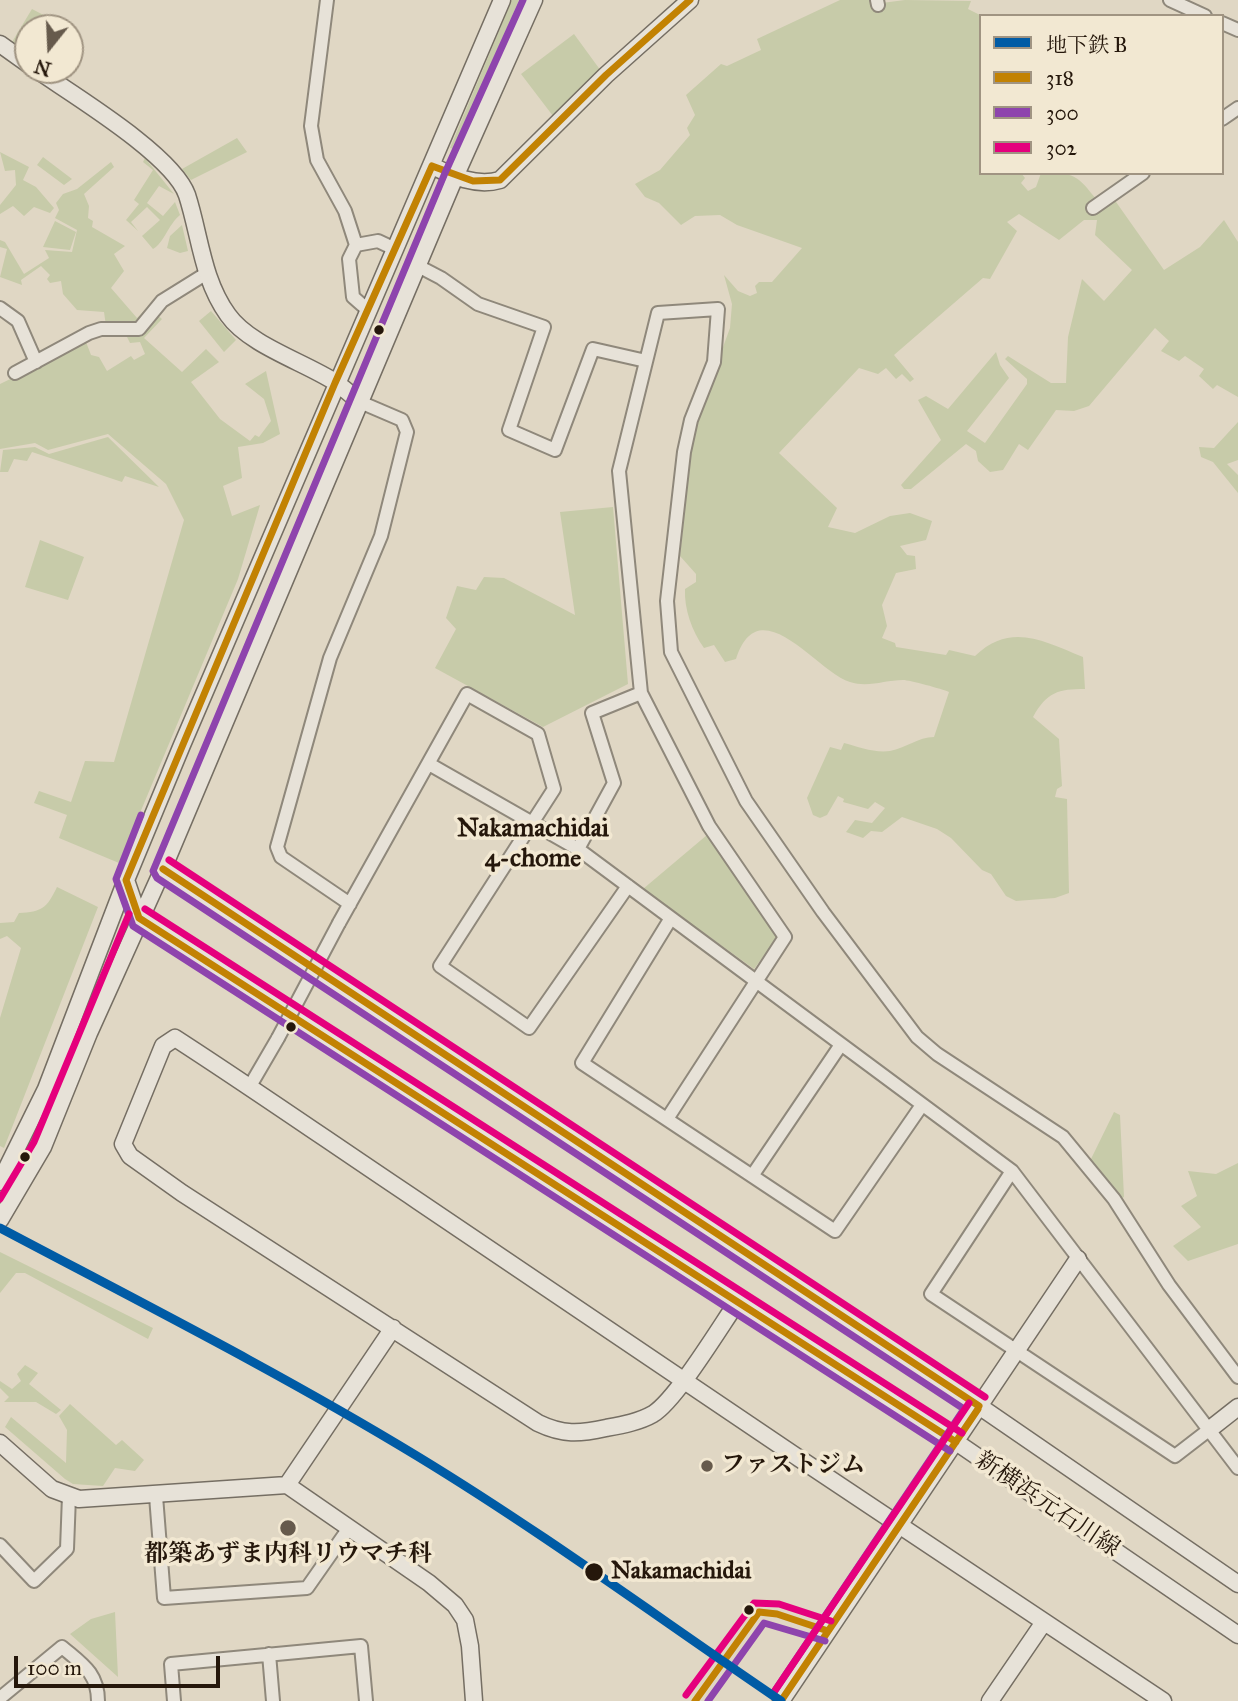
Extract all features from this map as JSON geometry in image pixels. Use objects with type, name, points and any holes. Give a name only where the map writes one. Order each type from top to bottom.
[{"type":"street","points":[[327,0],[311,126],[317,160],[345,211],[356,245],[349,258],[353,297],[369,311]]},
{"type":"street","points":[[0,1182],[46,1089],[126,880],[335,383],[369,311],[502,0]]},
{"type":"street","points":[[0,1220],[43,1147],[455,177],[534,0]]},
{"type":"street","points":[[432,166],[455,177],[488,183],[500,180],[606,75],[690,0]]},
{"type":"street","points":[[1170,0],[1201,14]]},
{"type":"street","points":[[57,84],[149,150],[173,173],[186,192],[207,273],[228,316],[242,329],[335,383],[360,402],[402,420],[407,432],[381,536],[330,658],[277,847],[281,858],[350,904]]},
{"type":"street","points":[[1093,208],[1140,175]]},
{"type":"street","points":[[356,245],[378,242],[395,249]]},
{"type":"street","points":[[418,266],[441,278],[478,304],[544,327],[509,430],[555,450],[593,349],[646,361]]},
{"type":"street","points":[[15,373],[89,333],[101,329],[139,328],[162,301],[207,273]]},
{"type":"street","points":[[0,308],[18,321],[36,362]]},
{"type":"street","points":[[667,1119],[785,937],[709,826],[682,779],[642,693],[619,471],[658,313],[718,309],[714,362],[691,420],[684,452],[667,601],[671,652],[688,689],[746,801],[823,912],[918,1037],[937,1054],[1063,1137],[1114,1199],[1169,1284],[1238,1377]]},
{"type":"street","points":[[578,849],[614,783],[592,713],[642,693]]},
{"type":"street","points":[[250,1086],[467,694],[538,734],[554,789],[535,823],[440,965],[529,1028],[628,886]]},
{"type":"street","points":[[429,764],[578,849],[1012,1171],[1238,1468]]},
{"type":"street","points":[[126,880],[163,869]]},
{"type":"street","name":"新横浜元石川線","points":[[163,869],[979,1406],[1238,1584]]},
{"type":"street","points":[[126,880],[139,918]]},
{"type":"street","name":"新横浜元石川線","points":[[139,918],[956,1442],[1238,1635]]},
{"type":"street","points":[[671,918],[582,1063],[835,1231],[922,1105]]},
{"type":"street","points":[[738,1301],[683,1379],[664,1406],[641,1420],[582,1433],[559,1432],[538,1423],[182,1193],[130,1156],[122,1144],[163,1046],[175,1038],[250,1086],[683,1379],[1163,1701]]},
{"type":"street","points":[[752,1176],[840,1046]]},
{"type":"street","points":[[1012,1171],[930,1294],[1175,1456],[1238,1407]]},
{"type":"street","points":[[781,1701],[898,1523],[956,1442],[1078,1259]]},
{"type":"street","points":[[287,1485],[393,1328]]},
{"type":"street","points":[[0,1443],[52,1489],[69,1496],[112,1499],[287,1485],[455,1605],[465,1620],[474,1701]]},
{"type":"street","points":[[0,1545],[34,1581],[67,1549],[69,1496]]},
{"type":"street","points":[[156,1496],[164,1598],[307,1588],[349,1528]]},
{"type":"street","points":[[990,1701],[1044,1622]]},
{"type":"street","points":[[174,1701],[171,1664],[360,1646],[366,1701]]},
{"type":"street","points":[[0,1698],[62,1647],[93,1674],[98,1685],[98,1701]]},
{"type":"street","points":[[270,1654],[273,1701]]},
{"type":"green space","points":[[512,0],[519,0],[454,149],[450,148]]},
{"type":"green space","points":[[840,0],[873,0],[874,4],[905,0],[971,1],[968,9],[979,14],[979,175],[1023,175],[1025,178],[1021,183],[1028,191],[1036,187],[1040,175],[1068,175],[1079,180],[1097,200],[1109,192],[1164,270],[1200,247],[1224,220],[1238,242],[1238,397],[1217,385],[1213,389],[1199,376],[1204,369],[1185,356],[1179,361],[1161,351],[1169,341],[1155,328],[1089,406],[1074,411],[1056,410],[1028,450],[1019,444],[1003,470],[990,472],[978,461],[976,451],[966,444],[911,489],[904,489],[901,485],[941,440],[918,400],[926,396],[948,409],[996,352],[1000,365],[1009,378],[967,431],[985,443],[1027,384],[1027,379],[1005,359],[1008,356],[1051,383],[1066,383],[1068,337],[1082,279],[1104,301],[1132,270],[1095,235],[1097,220],[1084,220],[1059,240],[1019,214],[1007,222],[1017,231],[990,279],[983,278],[894,355],[914,379],[910,382],[902,374],[896,379],[886,368],[878,374],[859,368],[779,453],[837,508],[828,527],[855,533],[890,516],[910,513],[932,521],[926,540],[900,546],[907,555],[915,556],[916,569],[896,573],[882,605],[887,626],[882,638],[895,643],[896,647],[946,655],[949,650],[975,656],[1001,640],[1028,638],[1083,657],[1085,689],[1060,691],[1048,697],[1033,717],[1059,739],[1062,786],[1057,789],[1055,797],[1067,799],[1069,893],[1055,898],[1016,901],[1006,896],[991,874],[982,870],[951,838],[937,829],[902,817],[882,832],[871,831],[863,838],[846,832],[855,820],[872,823],[885,808],[875,802],[868,809],[843,802],[844,799],[838,796],[827,815],[820,818],[813,815],[807,798],[830,747],[841,750],[844,743],[890,751],[934,737],[949,692],[903,680],[870,684],[850,682],[836,675],[789,639],[773,632],[759,631],[746,639],[736,659],[725,662],[714,645],[704,648],[692,627],[687,612],[685,589],[696,582],[696,574],[680,556],[693,429],[730,328],[732,304],[724,275],[738,291],[750,296],[757,293],[755,286],[759,282],[772,282],[802,248],[737,225],[720,215],[695,216],[681,225],[659,203],[645,197],[635,184],[660,170],[690,135],[687,128],[695,115],[686,95],[721,64],[727,66],[761,50],[757,39]]},
{"type":"green space","points":[[32,9],[42,14],[29,14]]},
{"type":"green space","points":[[574,34],[601,71],[553,116],[521,74]]},
{"type":"green space","points":[[237,138],[247,152],[191,180],[182,169]]},
{"type":"green space","points":[[0,152],[29,167],[23,180],[36,187],[54,208],[50,213],[34,207],[24,216],[13,206],[0,214],[0,205],[16,185],[15,170],[5,171]]},
{"type":"green space","points":[[43,157],[72,179],[64,185],[37,165]]},
{"type":"green space","points":[[145,158],[174,194],[159,186],[147,203],[163,216],[175,202],[180,215],[153,249],[142,236],[160,220],[147,207],[131,222],[138,231],[126,220],[139,204],[134,200],[153,170],[143,162]]},
{"type":"green space","points":[[111,162],[114,167],[84,194],[89,206],[88,218],[93,221],[92,227],[125,246],[114,254],[124,271],[111,288],[137,318],[154,301],[157,305],[139,326],[106,326],[104,312],[77,310],[63,294],[61,281],[50,283],[47,279],[50,275],[41,266],[21,280],[22,285],[0,277],[7,249],[0,247],[0,240],[5,242],[24,274],[49,258],[45,250],[72,252],[77,230],[55,218],[59,210],[56,203],[63,194],[77,189]]},
{"type":"green space","points":[[55,221],[76,232],[70,250],[43,247]]},
{"type":"green space","points":[[182,225],[188,251],[180,253],[167,248],[170,236]]},
{"type":"green space","points":[[211,311],[236,340],[224,352],[199,321]]},
{"type":"green space","points":[[156,314],[162,319],[144,338],[182,372],[206,349],[219,362],[191,382],[220,419],[250,441],[255,435],[259,437],[271,421],[264,399],[245,384],[266,371],[280,434],[263,443],[238,447],[242,478],[223,486],[232,516],[260,505],[238,579],[119,863],[59,838],[67,815],[34,803],[39,791],[71,802],[85,761],[114,762],[184,520],[166,484],[108,434],[48,450],[35,443],[0,449],[0,384],[86,342],[91,355],[99,357],[107,371],[131,356],[134,360],[145,354],[140,342],[130,343],[126,335],[137,335]]},
{"type":"green space","points":[[1238,422],[1238,460],[1227,464],[1238,475],[1238,493],[1213,462],[1201,457],[1199,447],[1214,448]]},
{"type":"green space","points":[[108,437],[159,487],[125,476],[122,482],[32,452],[27,461],[14,459],[8,472],[0,472],[3,450],[35,447],[49,454]]},
{"type":"green space","points":[[613,507],[628,684],[543,727],[435,668],[456,629],[446,618],[457,586],[476,590],[484,577],[504,578],[575,615],[560,512]]},
{"type":"green space","points":[[40,540],[84,557],[68,600],[25,587]]},
{"type":"green space","points":[[707,835],[777,938],[754,969],[643,889]]},
{"type":"green space","points":[[57,887],[98,907],[4,1148],[0,1146],[0,1018],[21,948],[7,936],[0,939],[0,923],[14,922],[19,913],[43,908]]},
{"type":"green space","points":[[1114,1112],[1120,1115],[1124,1197],[1120,1199],[1090,1161]]},
{"type":"green space","points":[[1238,1163],[1238,1244],[1188,1261],[1173,1246],[1201,1227],[1181,1206],[1197,1196],[1188,1171],[1216,1174]]},
{"type":"green space","points":[[0,1252],[153,1328],[148,1339],[25,1273],[16,1273],[0,1293]]},
{"type":"green space","points":[[25,1365],[38,1373],[29,1384],[61,1410],[56,1414],[36,1402],[4,1402],[9,1397],[0,1388],[0,1381],[12,1389],[21,1381],[17,1374]]},
{"type":"green space","points":[[70,1404],[116,1445],[122,1440],[144,1460],[135,1471],[115,1468],[103,1486],[73,1484],[5,1427],[11,1417],[66,1463],[67,1430],[59,1416]]},
{"type":"green space","points":[[115,1612],[118,1677],[70,1634],[91,1619]]},
{"type":"metro line","name":"B","points":[[0,1228],[263,1367],[417,1456],[555,1545],[781,1701]]},
{"type":"transit line","name":"300","points":[[523,0],[445,173],[153,871],[157,878],[964,1409],[772,1695]]},
{"type":"transit line","name":"318","points":[[432,166],[473,181],[500,180],[606,75],[690,0]]},
{"type":"transit line","name":"318","points":[[432,166],[335,383],[126,880],[139,918],[956,1442]]},
{"type":"transit line","name":"300","points":[[141,815],[116,879],[133,926],[950,1451]]},
{"type":"transit line","name":"302","points":[[169,860],[985,1397]]},
{"type":"transit line","name":"318","points":[[163,869],[979,1406]]},
{"type":"transit line","name":"302","points":[[145,909],[962,1433]]},
{"type":"transit line","name":"302","points":[[0,1199],[34,1142],[129,914]]},
{"type":"transit line","name":"302","points":[[772,1695],[969,1403]]},
{"type":"transit line","name":"318","points":[[781,1701],[978,1409]]},
{"type":"transit line","name":"302","points":[[686,1695],[754,1603],[779,1604],[831,1621]]},
{"type":"transit line","name":"318","points":[[695,1701],[759,1612],[777,1614],[828,1631]]},
{"type":"transit line","name":"300","points":[[708,1701],[764,1623],[825,1641]]},
{"type":"place","name":"ファストジム","points":[[707,1466]]},
{"type":"place","name":"都築あずま内科リウマチ科","points":[[288,1528]]},
{"type":"place","name":"Nakamachidai","points":[[594,1572]]},
{"type":"district","name":"Nakamachidai 4-chome","points":[[533,845]]}]
